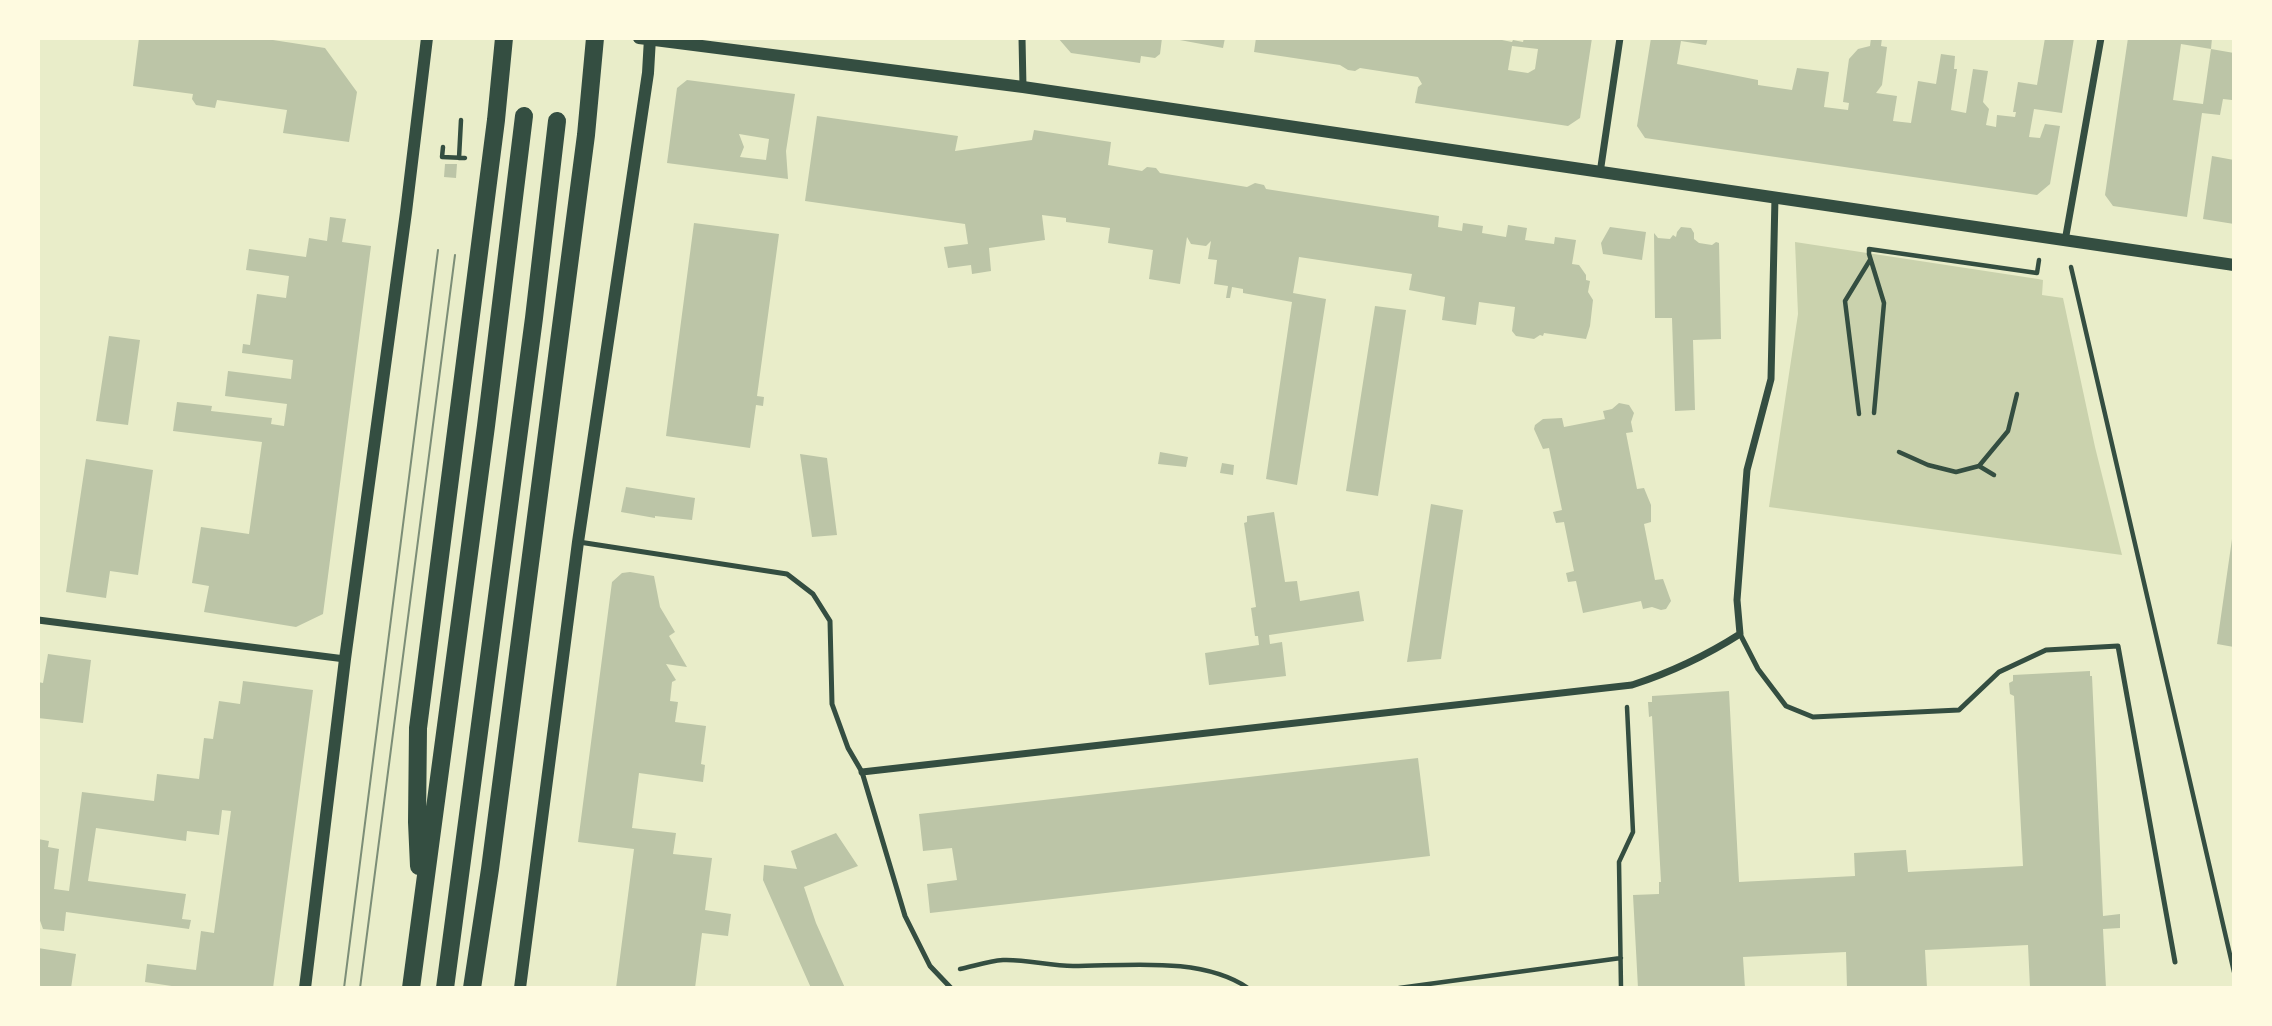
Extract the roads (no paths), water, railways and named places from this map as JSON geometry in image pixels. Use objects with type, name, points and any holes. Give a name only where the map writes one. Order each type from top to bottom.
[{"type":"main road","points":[[422,905],[417,822],[418,728],[496,120],[504,38]]},
{"type":"main road","points":[[472,988],[581,175],[595,38]]},
{"type":"main road","points":[[411,988],[485,439],[524,116]]},
{"type":"main road","points":[[445,988],[534,318],[556,121]]},
{"type":"street","points":[[305,988],[345,659],[407,212],[427,38]]},
{"type":"street","points":[[1022,38],[1023,87]]},
{"type":"street","points":[[1600,173],[1620,38]]},
{"type":"street","points":[[2065,241],[2101,38]]},
{"type":"street","points":[[520,988],[578,542],[643,112],[646,39],[1023,87],[2234,265]]},
{"type":"street","points":[[862,772],[1625,685],[1674,672],[1740,634],[1737,600],[1747,470],[1771,379],[1775,196]]},
{"type":"street","points":[[38,620],[345,659]]},
{"type":"lane","points":[[578,542],[787,574],[813,594],[830,621],[832,704],[848,748],[862,772],[905,916],[930,965],[951,988]]},
{"type":"lane","points":[[1740,634],[1758,669],[1786,706],[1813,717],[1959,710],[1999,672],[2046,650],[2118,646],[2175,962]]},
{"type":"tram line","points":[[344,988],[438,250]]},
{"type":"tram line","points":[[360,988],[455,255]]}]
